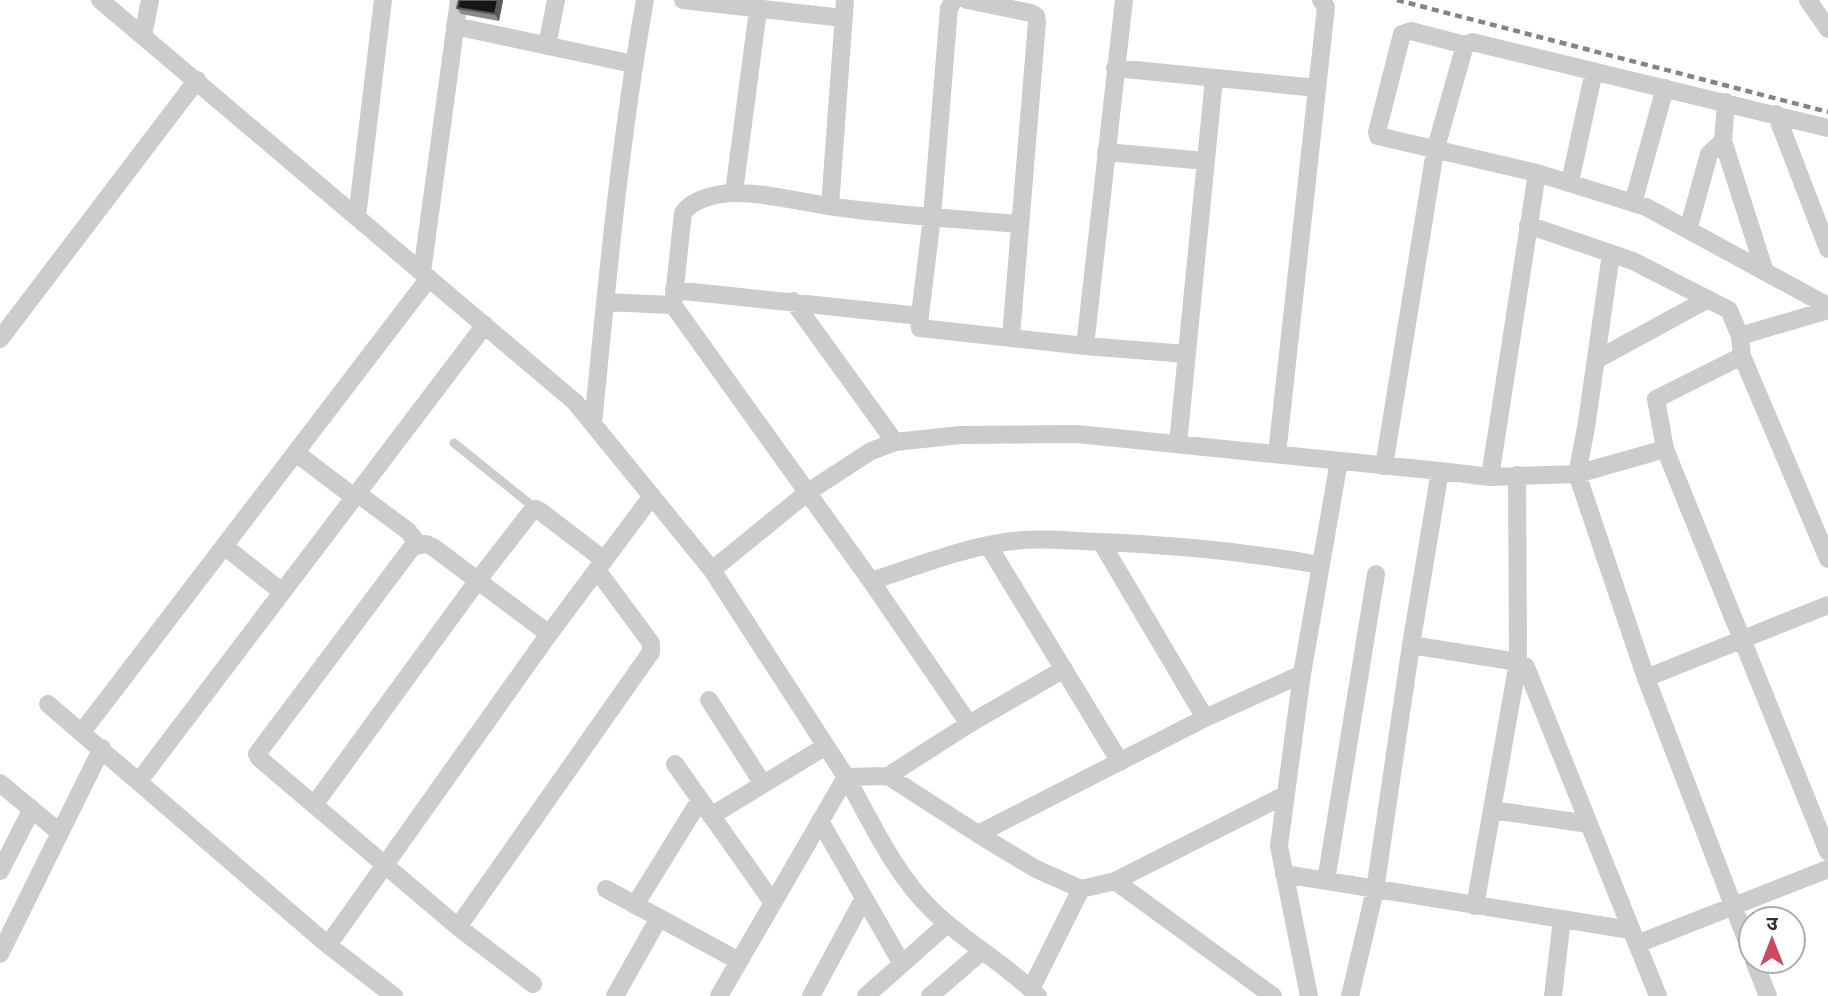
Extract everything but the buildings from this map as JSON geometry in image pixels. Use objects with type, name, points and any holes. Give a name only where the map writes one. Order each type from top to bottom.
[{"type":"street","points":[[100,0],[551,380],[593,424],[712,570],[846,776],[892,859],[912,888],[947,923],[1035,993],[1081,889]]},
{"type":"street","points":[[143,36],[150,0]]},
{"type":"street","points":[[357,217],[383,0]]},
{"type":"street","points":[[82,732],[296,453],[425,275],[459,0]]},
{"type":"street","points":[[547,46],[556,0]]},
{"type":"street","points":[[593,424],[633,64],[645,0]]},
{"type":"street","points":[[683,0],[843,18]]},
{"type":"street","points":[[830,206],[845,0]]},
{"type":"street","points":[[954,0],[949,8],[932,218],[919,323],[923,330],[1186,354]]},
{"type":"street","points":[[967,0],[1036,16],[1011,336]]},
{"type":"street","points":[[1085,346],[1124,0]]},
{"type":"street","points":[[1278,454],[1326,7],[1321,0]]},
{"type":"street","points":[[1808,0],[1828,29]]},
{"type":"street","points":[[734,192],[758,10]]},
{"type":"street","points":[[455,26],[633,64]]},
{"type":"street","points":[[1828,128],[1472,42],[1465,45],[1411,31],[1402,34],[1377,132],[1382,139],[1537,173],[1646,207],[1828,308]]},
{"type":"street","points":[[1384,466],[1435,151],[1465,45]]},
{"type":"street","points":[[1115,68],[1317,88]]},
{"type":"street","points":[[1570,182],[1594,71]]},
{"type":"street","points":[[1178,444],[1214,79]]},
{"type":"street","points":[[0,339],[197,80]]},
{"type":"street","points":[[1633,202],[1665,88]]},
{"type":"street","points":[[1726,102],[1723,141],[1765,272]]},
{"type":"street","points":[[1776,114],[1828,249]]},
{"type":"street","points":[[1688,230],[1709,154],[1723,141]]},
{"type":"street","points":[[1105,152],[1206,161]]},
{"type":"street","points":[[1490,477],[1537,173]]},
{"type":"street","points":[[969,724],[673,298],[683,213],[688,206],[699,200],[734,192],[932,218],[1020,224]]},
{"type":"street","points":[[1528,225],[1633,261],[1729,310],[1740,336],[1742,356],[1828,559]]},
{"type":"street","points":[[1611,254],[1577,474],[1646,678],[1737,916]]},
{"type":"street","points":[[605,302],[673,298],[793,301],[920,316]]},
{"type":"street","points":[[1596,360],[1708,299]]},
{"type":"street","points":[[793,301],[895,442]]},
{"type":"street","points":[[1740,336],[1828,308]]},
{"type":"street","points":[[139,781],[485,325]]},
{"type":"street","points":[[1742,356],[1656,399],[1665,449],[1828,852]]},
{"type":"street","points":[[712,570],[808,492],[871,451],[895,442],[960,435],[1077,434],[1490,477],[1577,474],[1665,449]]},
{"type":"street","points":[[296,453],[354,497]]},
{"type":"street","points":[[1309,996],[1279,846],[1302,674],[1339,461]]},
{"type":"street","points":[[1350,996],[1375,890],[1440,471]]},
{"type":"street","points":[[1475,906],[1518,662],[1517,475]]},
{"type":"street","points":[[354,497],[358,494],[408,531],[418,544]]},
{"type":"street","points":[[328,945],[549,634],[652,496]]},
{"type":"street","points":[[314,805],[478,580],[536,509],[601,565],[651,643],[651,652],[458,927]]},
{"type":"street","points":[[871,580],[1009,541],[1180,545],[1321,565]]},
{"type":"street","points":[[1101,542],[1205,718]]},
{"type":"street","points":[[533,984],[458,927],[257,754],[413,546],[418,544],[433,547],[549,634]]},
{"type":"street","points":[[988,545],[1121,762]]},
{"type":"street","points":[[224,546],[282,592]]},
{"type":"street","points":[[1325,881],[1376,574]]},
{"type":"street","points":[[1646,678],[1828,606]]},
{"type":"street","points":[[1411,645],[1518,662],[1526,667],[1658,996]]},
{"type":"street","points":[[846,776],[888,776],[969,724],[1064,669]]},
{"type":"street","points":[[978,834],[1205,718],[1302,674]]},
{"type":"street","points":[[709,700],[763,784]]},
{"type":"street","points":[[48,704],[328,945],[394,996]]},
{"type":"street","points":[[711,816],[826,746]]},
{"type":"street","points":[[0,954],[102,748]]},
{"type":"street","points":[[675,764],[773,903]]},
{"type":"street","points":[[719,996],[846,776]]},
{"type":"street","points":[[888,776],[1036,869],[1081,889],[1115,881],[1285,795]]},
{"type":"street","points":[[0,783],[59,832]]},
{"type":"street","points":[[635,905],[701,800]]},
{"type":"street","points":[[0,871],[32,809]]},
{"type":"street","points":[[1492,810],[1589,824]]},
{"type":"street","points":[[820,821],[902,964]]},
{"type":"street","points":[[1284,874],[1562,919],[1633,937],[1733,906],[1828,869]]},
{"type":"street","points":[[1115,881],[1273,996]]},
{"type":"street","points":[[606,889],[739,961]]},
{"type":"street","points":[[811,996],[864,898]]},
{"type":"street","points":[[615,996],[659,918]]},
{"type":"street","points":[[1553,996],[1562,919]]},
{"type":"street","points":[[866,996],[947,923]]},
{"type":"street","points":[[930,996],[982,951]]},
{"type":"street","points":[[1760,975],[1768,996]]},
{"type":"lane","points":[[454,443],[536,509]]},
{"type":"railway","points":[[1397,0],[1828,112]]}]
